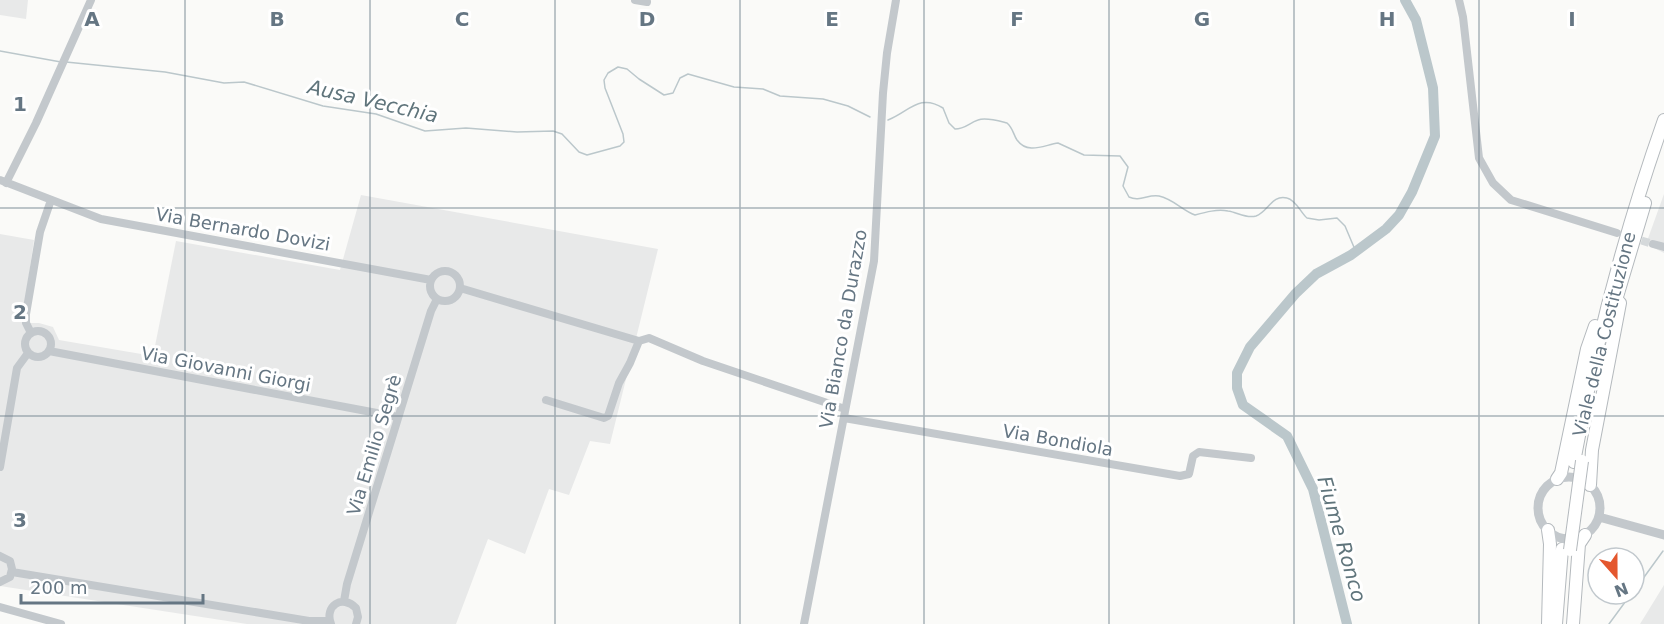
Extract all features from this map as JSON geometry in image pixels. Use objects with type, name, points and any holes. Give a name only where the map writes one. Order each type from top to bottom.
[{"type":"highway","name":"Viale della Costituzione","points":[[1556,624],[1587,387],[1615,272],[1664,120]]},
{"type":"highway","name":"Viale della Costituzione","points":[[1578,462],[1612,316],[1664,144]]},
{"type":"highway","points":[[1590,485],[1592,450],[1622,293],[1631,264],[1632,249]]},
{"type":"highway","points":[[1557,479],[1561,473],[1587,348],[1607,286],[1615,272]]},
{"type":"highway","points":[[1548,530],[1550,544],[1548,624]]},
{"type":"highway","points":[[1573,624],[1579,544],[1585,535]]},
{"type":"highway","name":"Viale della Costituzione","points":[[1563,624],[1566,550]]},
{"type":"street","points":[[3,181],[30,138],[91,0]]},
{"type":"street","points":[[635,0],[647,2]]},
{"type":"street","name":"Via Bianco da Durazzo","points":[[804,624],[874,261],[883,93],[896,0]]},
{"type":"street","points":[[1460,0],[1464,17],[1479,158],[1492,183],[1511,200],[1617,233]]},
{"type":"street","name":"Via Bernardo Dovizi","points":[[3,181],[101,219],[431,280]]},
{"type":"street","points":[[31,333],[26,323],[26,314],[40,232],[51,200]]},
{"type":"street","points":[[1653,244],[1664,247]]},
{"type":"street","points":[[450,271],[459,279],[460,288],[458,294],[450,300],[443,301],[437,299],[431,292],[431,280],[437,272],[450,271]]},
{"type":"street","points":[[460,288],[639,341],[649,338],[703,361],[845,409]]},
{"type":"street","name":"Via Emilio Segrè","points":[[344,601],[347,584],[398,417],[431,311],[437,299]]},
{"type":"street","points":[[39,331],[47,335],[51,343],[49,351],[39,357],[28,352],[25,342],[31,333],[39,331]]},
{"type":"street","points":[[546,400],[604,418],[608,416],[619,383],[639,341]]},
{"type":"street","name":"Via Giovanni Giorgi","points":[[49,351],[398,417]]},
{"type":"street","points":[[0,468],[17,368],[28,352]]},
{"type":"street","name":"Via Bondiola","points":[[844,418],[1180,476],[1190,474],[1193,456],[1199,452],[1251,458]]},
{"type":"street","points":[[1574,477],[1590,485],[1599,500],[1599,517],[1585,535],[1575,538],[1556,536],[1542,524],[1538,507],[1544,490],[1557,479],[1574,477]]},
{"type":"street","points":[[1599,517],[1664,535]]},
{"type":"street","points":[[0,556],[10,561],[12,573]]},
{"type":"street","points":[[12,573],[309,621],[330,622],[328,616],[331,607],[344,601],[356,608],[358,616],[356,624]]},
{"type":"street","points":[[0,582],[6,580],[12,573]]},
{"type":"street","points":[[0,607],[61,624]]},
{"type":"shaded area","points":[[0,0],[28,0],[26,19],[0,15]]},
{"type":"shaded area","points":[[1664,194],[1664,253],[1646,244]]},
{"type":"shaded area","points":[[361,195],[658,249],[610,444],[590,441],[569,495],[549,489],[525,554],[488,539],[456,624],[247,624],[0,586],[0,234],[34,240],[22,323],[39,323],[53,327],[59,340],[153,356],[176,241],[340,270]]},
{"type":"shaded area","points":[[1664,585],[1664,624],[1640,624]]},
{"type":"waterway","name":"Fiume Ronco","points":[[1347,624],[1313,489],[1287,436],[1243,405],[1237,388],[1237,373],[1250,347],[1296,293],[1316,274],[1351,255],[1386,229],[1399,215],[1412,192],[1435,136],[1433,88],[1416,20],[1405,0]]},
{"type":"waterway","name":"Ausa Vecchia","points":[[0,51],[61,62]]},
{"type":"waterway","name":"Ausa Vecchia","points":[[66,62],[165,72],[224,83],[244,82],[323,106],[376,114],[425,131],[466,128],[517,132],[553,131],[562,134],[579,152],[587,155],[620,146],[624,142],[604,80],[608,73],[618,67],[627,69],[664,95],[673,93],[680,78],[688,74],[734,87],[763,89],[780,96],[823,99],[848,106],[870,117]]},
{"type":"waterway","name":"Ausa Vecchia","points":[[888,120],[914,105],[927,102],[943,108],[949,123],[955,129],[981,119],[992,120],[1007,123],[1017,140],[1026,147],[1036,148],[1058,143],[1084,155],[1120,156],[1128,167],[1123,186],[1129,197],[1137,199],[1159,196],[1195,215],[1224,210],[1252,217],[1260,214],[1274,201],[1282,197],[1287,198],[1293,201],[1307,218],[1319,220],[1337,218],[1345,226],[1356,252]]},
{"type":"waterway","points":[[1646,574],[1663,551]]},
{"type":"waterway","points":[[1609,624],[1622,606]]},
{"type":"tunnel","points":[[1630,237],[1653,244]]}]
